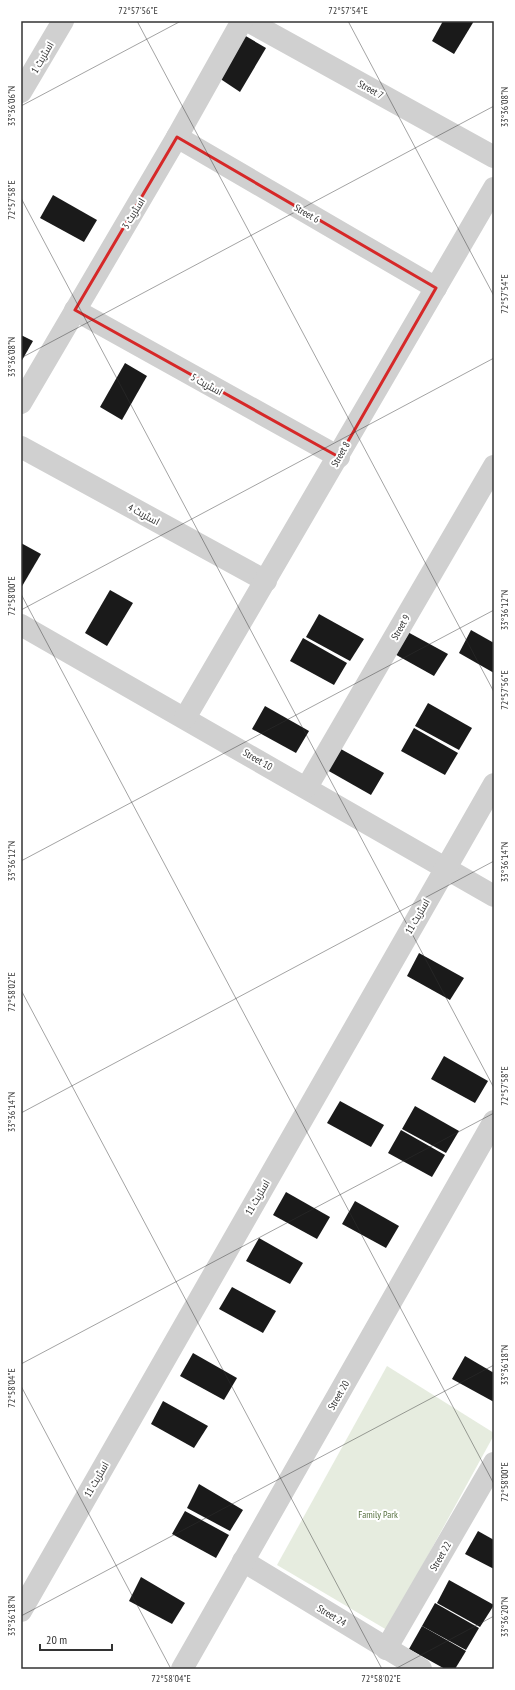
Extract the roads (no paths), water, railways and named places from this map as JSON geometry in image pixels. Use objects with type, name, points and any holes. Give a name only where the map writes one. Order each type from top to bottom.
[{"type":"street","name":"اسٹریٹ 1","points":[[21,92],[63,21]]},
{"type":"street","name":"اسٹریٹ 3","points":[[21,403],[178,137],[242,21]]},
{"type":"street","name":"Street 7","points":[[248,21],[494,157]]},
{"type":"street","name":"Street 6","points":[[178,137],[436,288]]},
{"type":"street","name":"Street 8","points":[[186,718],[494,188]]},
{"type":"street","name":"اسٹریٹ 5","points":[[75,310],[338,457]]},
{"type":"street","name":"اسٹریٹ 4","points":[[21,447],[266,581]]},
{"type":"street","name":"Street 9","points":[[306,787],[494,466]]},
{"type":"street","name":"Street 10","points":[[21,625],[186,718],[494,896]]},
{"type":"street","name":"اسٹریٹ 11","points":[[21,1611],[494,784]]},
{"type":"street","name":"Street 20","points":[[182,1669],[494,1121]]},
{"type":"street","name":"Street 22","points":[[386,1649],[494,1463]]},
{"type":"street","name":"Street 24","points":[[243,1561],[421,1669]]},
{"type":"park label","name":"Family Park","points":[[378,1514]]}]
